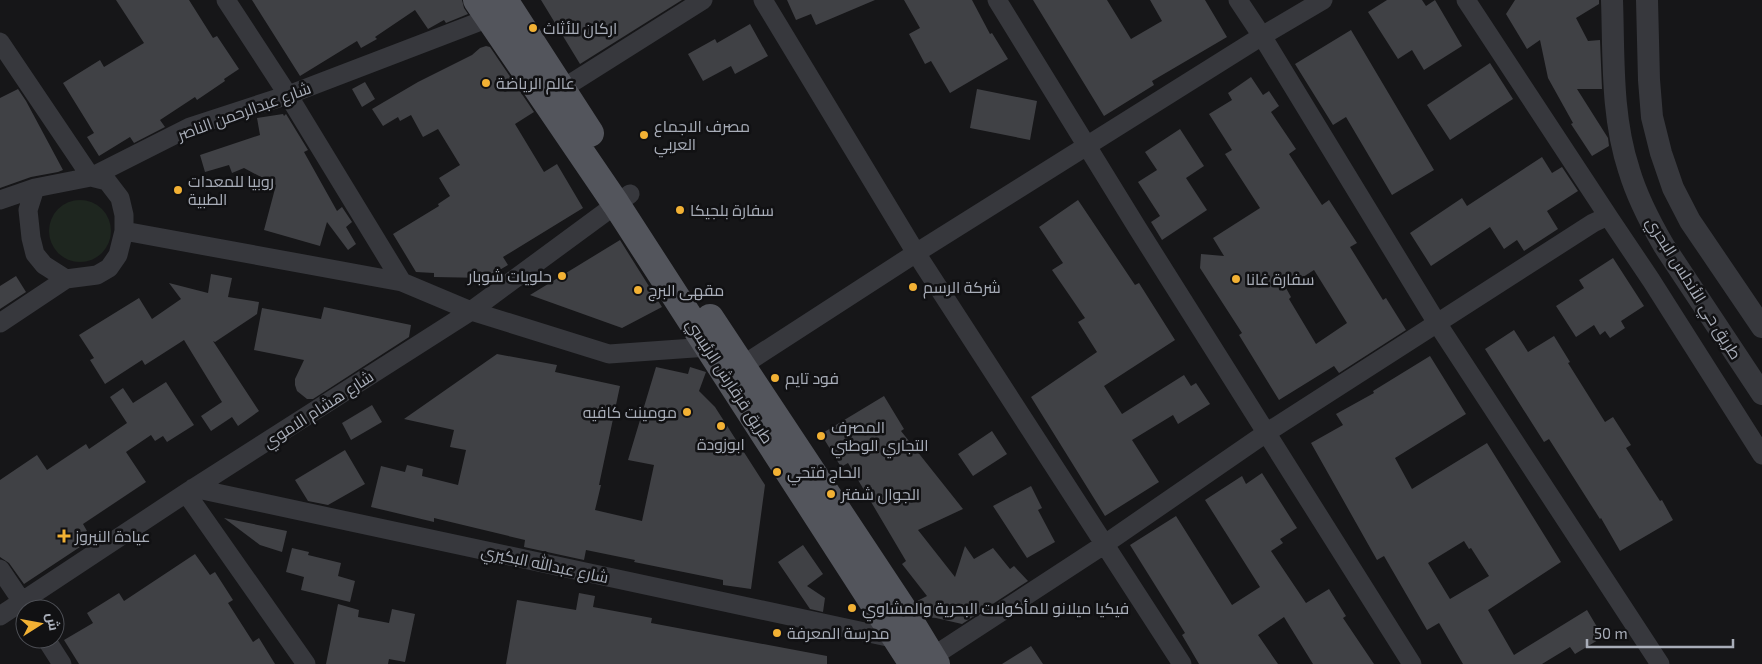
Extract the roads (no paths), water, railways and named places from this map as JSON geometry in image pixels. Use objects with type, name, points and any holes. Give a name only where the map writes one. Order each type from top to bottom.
[{"type":"main road","name":"طريق قرقارش الرئيسي","points":[[490,6],[562,89],[708,347],[897,639],[927,662]]},
{"type":"main road","name":"طريق قرقارش الرئيسي","points":[[490,6],[623,199],[743,365],[902,608],[927,662]]},
{"type":"street","points":[[226,0],[288,96],[402,282]]},
{"type":"street","points":[[562,89],[703,0]]},
{"type":"street","points":[[763,0],[916,253],[1182,664]]},
{"type":"street","points":[[997,0],[1138,229],[1412,664]]},
{"type":"street","points":[[1238,0],[1262,36],[1437,323],[1660,664]]},
{"type":"street","points":[[743,365],[916,253],[1262,36],[1324,0]]},
{"type":"street","points":[[1466,0],[1651,280],[1762,455]]},
{"type":"street","name":"طريق حي الأندلس البحري","points":[[1612,0],[1617,115],[1629,170],[1638,196],[1664,246],[1762,394]]},
{"type":"street","name":"طريق حي الأندلس البحري","points":[[1647,0],[1652,117],[1661,153],[1673,188],[1690,221],[1762,327]]},
{"type":"street","name":"شارع عبدالرحمن الناصر","points":[[0,200],[35,188],[91,177],[190,127],[288,96],[490,6]]},
{"type":"street","points":[[0,42],[91,177],[107,181],[120,198],[124,215],[124,231],[118,255],[109,268],[97,275],[66,279],[0,323]]},
{"type":"street","points":[[35,188],[28,210],[35,254],[44,265],[66,279]]},
{"type":"street","name":"شارع هشام الاموي","points":[[33,599],[190,490],[471,311],[623,199]]},
{"type":"street","points":[[927,662],[1105,544],[1266,433],[1593,223],[1608,216]]},
{"type":"street","points":[[124,231],[402,282],[471,311],[609,354],[708,347]]},
{"type":"street","points":[[190,490],[306,664]]},
{"type":"street","name":"شارع عبدالله البكيري","points":[[190,490],[897,639]]},
{"type":"street","points":[[0,570],[20,599]]},
{"type":"street","name":"شارع هشام الاموي","points":[[0,616],[15,609]]},
{"type":"street","points":[[52,649],[62,664]]},
{"type":"place","name":"اركان للأثاث","points":[[533,28]]},
{"type":"place","name":"عالم الرياضة","points":[[486,83]]},
{"type":"place","name":"مصرف الاجماع العربي","points":[[644,135]]},
{"type":"place","name":"روبيا للمعدات الطبية","points":[[178,190]]},
{"type":"place","name":"سفارة بلجيكا","points":[[680,210]]},
{"type":"place","name":"حلويات شوبار","points":[[562,276]]},
{"type":"place","name":"سفارة غانا","points":[[1236,279]]},
{"type":"place","name":"شركة الرسم","points":[[913,287]]},
{"type":"place","name":"مقهى البرج","points":[[638,290]]},
{"type":"place","name":"فود تايم","points":[[775,378]]},
{"type":"place","name":"مومينت كافيه","points":[[687,412]]},
{"type":"place","name":"ابوزودة","points":[[721,426]]},
{"type":"place","name":"المصرف التجاري الوطني","points":[[821,436]]},
{"type":"place","name":"الحاج فتحي","points":[[777,472]]},
{"type":"place","name":"الجوال شفتر","points":[[831,494]]},
{"type":"place","name":"عيادة النيروز","points":[[64,536]]},
{"type":"place","name":"فيكيا ميلانو للمأكولات البحرية والمشاوي","points":[[852,608]]},
{"type":"place","name":"مدرسة المعرفة","points":[[777,633]]}]
